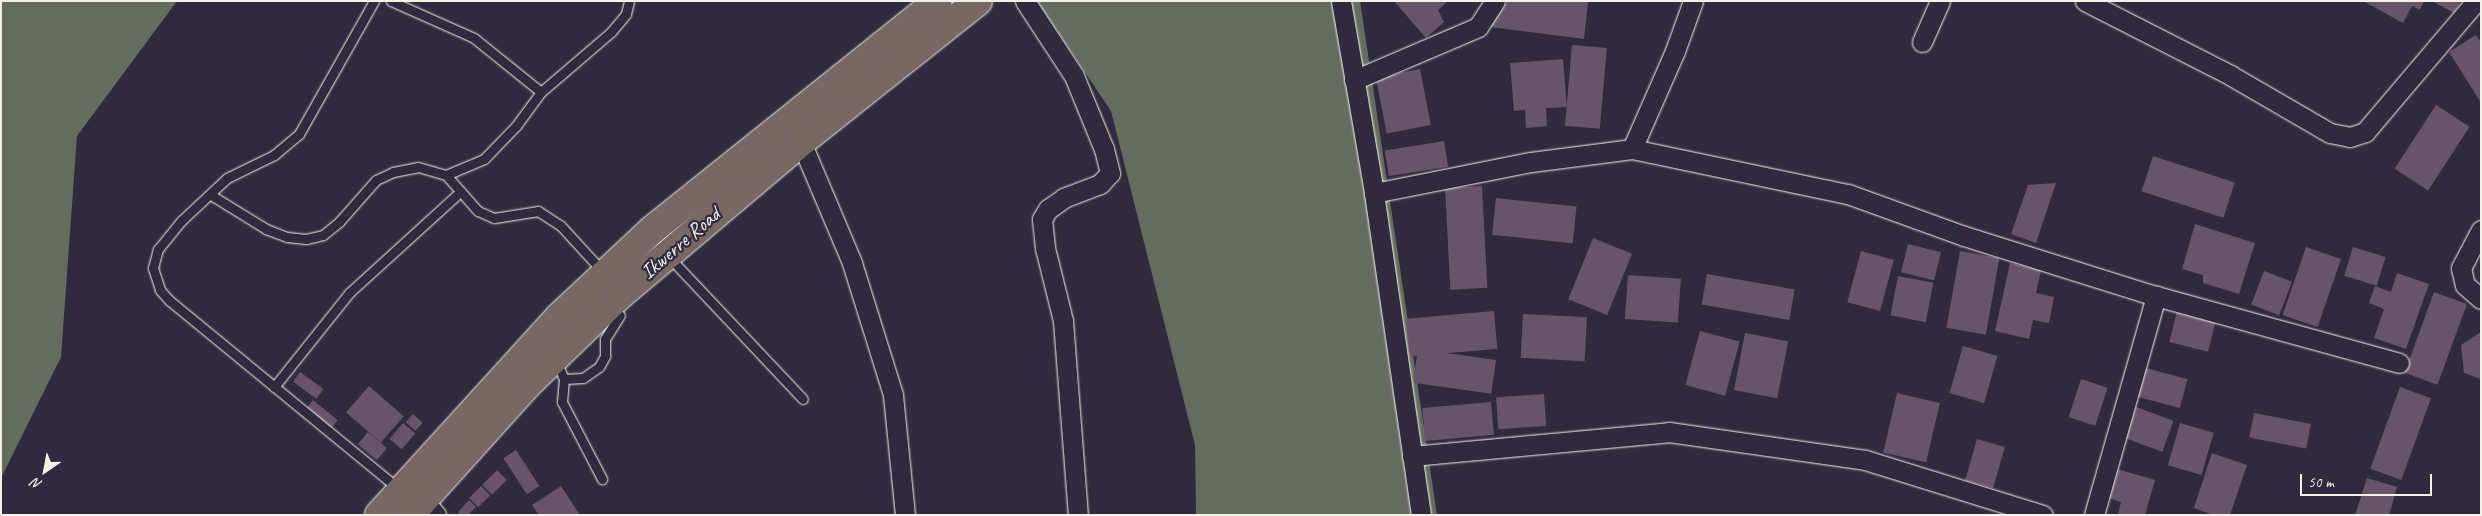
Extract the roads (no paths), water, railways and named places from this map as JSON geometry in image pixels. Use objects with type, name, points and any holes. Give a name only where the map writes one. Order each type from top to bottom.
[{"type":"main road","name":"Ikwerre Road","points":[[418,505],[559,317],[652,230],[938,1]]},
{"type":"main road","name":"Ikwerre Road","points":[[379,515],[418,505],[559,368],[666,254],[801,142],[978,1]]},
{"type":"street","points":[[1025,1],[1074,76],[1104,149],[1110,173],[1100,184],[1064,198],[1048,209],[1042,219],[1045,248],[1062,320],[1078,515]]},
{"type":"street","points":[[1341,1],[1374,193],[1421,515]]},
{"type":"street","points":[[1354,80],[1478,27],[1495,1]]},
{"type":"street","points":[[1632,149],[1675,52],[1693,1]]},
{"type":"street","points":[[1922,42],[1940,1]]},
{"type":"street","points":[[2085,1],[2216,68],[2330,133],[2350,137],[2365,132],[2476,1]]},
{"type":"street","points":[[801,142],[852,263],[893,395],[905,515]]},
{"type":"street","points":[[1374,193],[1531,162],[1632,149],[1848,194],[1964,236],[2156,296],[2399,363]]},
{"type":"street","points":[[2481,230],[2461,268],[2465,285],[2481,299]]},
{"type":"street","points":[[2094,515],[2156,296]]},
{"type":"street","points":[[1412,456],[1669,432],[1865,460],[2043,515]]},
{"type":"lane","points":[[374,1],[299,134],[274,156],[227,178],[181,222],[158,249],[153,268],[160,290],[274,387],[418,505]]},
{"type":"lane","points":[[391,1],[474,38],[541,92]]},
{"type":"lane","points":[[446,175],[484,159],[516,126],[541,92],[611,32],[626,14],[630,1]]},
{"type":"lane","points":[[211,195],[266,229],[287,237],[306,239],[323,235],[376,180],[393,172],[418,167],[446,175],[478,212],[494,218],[538,211],[562,226],[605,274]]},
{"type":"lane","points":[[274,387],[349,293],[461,191]]},
{"type":"lane","points":[[666,254],[804,399]]},
{"type":"lane","points":[[602,479],[562,402],[559,368],[583,378],[599,367],[605,356],[605,339],[620,315]]}]
